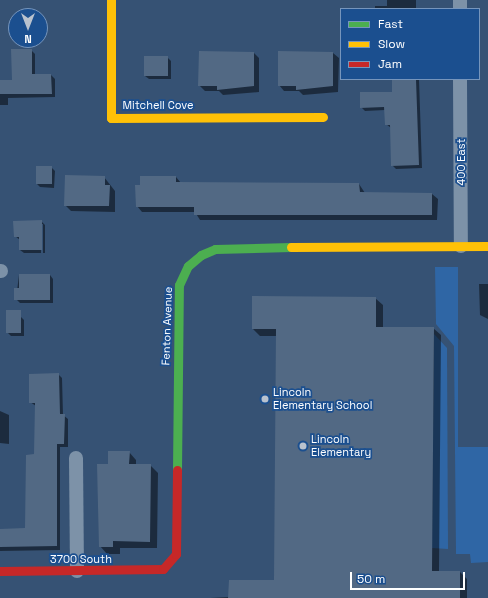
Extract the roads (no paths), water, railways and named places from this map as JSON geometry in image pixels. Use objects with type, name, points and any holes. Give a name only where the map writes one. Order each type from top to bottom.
[{"type":"street","name":"Mitchell Cove","points":[[111,0],[111,118],[323,117]]},
{"type":"street","name":"400 East","points":[[460,80],[461,246]]},
{"type":"street","name":"Fenton Avenue","points":[[163,569],[176,554],[178,541],[178,306],[179,285],[188,266],[202,255],[215,249],[229,247],[488,246]]},
{"type":"street","points":[[76,458],[77,571]]},
{"type":"street","name":"3700 South","points":[[0,571],[163,569]]},
{"type":"place","name":"Lincoln Elementary School","points":[[265,399]]},
{"type":"place","name":"Lincoln Elementary","points":[[303,446]]}]
